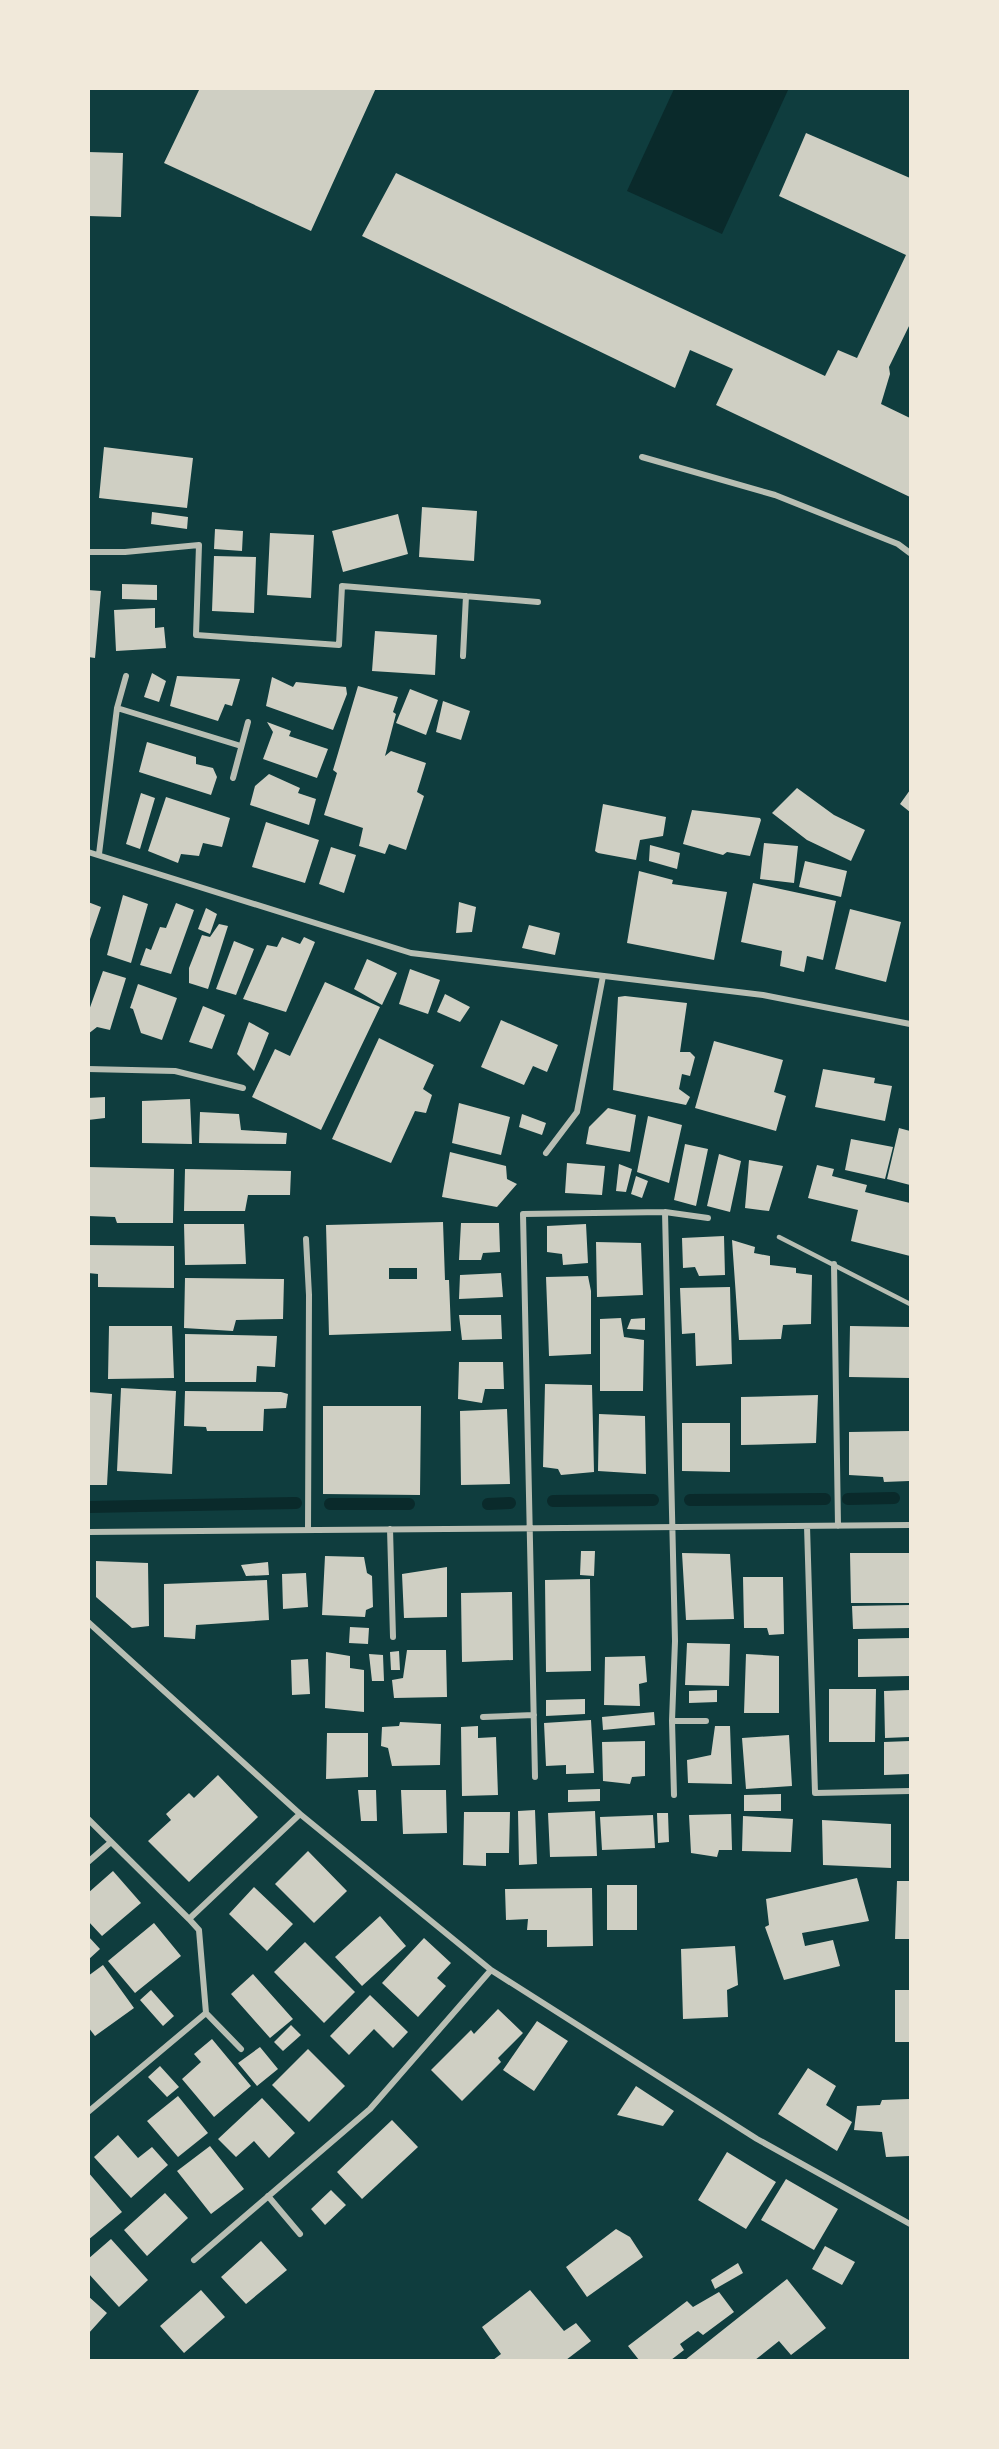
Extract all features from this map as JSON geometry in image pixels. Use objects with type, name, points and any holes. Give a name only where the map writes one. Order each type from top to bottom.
[{"type":"street","points":[[642,457],[775,495],[898,544],[910,553]]},
{"type":"street","points":[[88,552],[125,552],[199,545],[196,635],[339,645],[342,586],[538,602]]},
{"type":"street","points":[[463,656],[466,596]]},
{"type":"street","points":[[99,854],[117,708],[126,676]]},
{"type":"street","points":[[117,708],[241,746]]},
{"type":"street","points":[[233,778],[248,722]]},
{"type":"street","points":[[88,852],[411,953],[764,995],[910,1024]]},
{"type":"street","points":[[546,1153],[577,1112],[603,976]]},
{"type":"street","points":[[88,1069],[175,1071],[243,1088]]},
{"type":"street","points":[[665,1212],[675,1641],[672,1721],[674,1795]]},
{"type":"street","points":[[535,1777],[524,1214],[665,1212],[708,1218]]},
{"type":"street","points":[[306,1239],[309,1295],[308,1530]]},
{"type":"street","points":[[834,1264],[838,1526]]},
{"type":"street","points":[[88,1532],[910,1525]]},
{"type":"street","points":[[807,1526],[815,1793],[910,1791]]},
{"type":"street","points":[[390,1529],[393,1637]]},
{"type":"street","points":[[88,1622],[300,1815],[491,1970],[757,2139],[910,2224]]},
{"type":"street","points":[[483,1717],[534,1715]]},
{"type":"street","points":[[672,1721],[706,1721]]},
{"type":"street","points":[[189,1919],[300,1815]]},
{"type":"street","points":[[88,1819],[199,1930],[206,2013],[241,2049]]},
{"type":"street","points":[[88,1862],[111,1842]]},
{"type":"street","points":[[194,2260],[370,2109],[491,1970]]},
{"type":"street","points":[[88,2112],[206,2013]]},
{"type":"street","points":[[268,2196],[300,2234]]},
{"type":"lane","points":[[779,1237],[910,1304]]},
{"type":"water","points":[[674,89],[788,90],[722,234],[627,191]]},
{"type":"building","points":[[200,88],[376,88],[311,231],[164,163]]},
{"type":"building","points":[[806,133],[910,178],[910,324],[889,367],[890,374],[881,404],[910,418],[910,497],[716,405],[733,369],[690,350],[675,388],[362,236],[396,173],[825,376],[838,350],[857,358],[906,255],[779,196]]},
{"type":"building","points":[[88,152],[123,153],[121,217],[88,216]]},
{"type":"building","points":[[104,447],[193,458],[187,508],[99,498]]},
{"type":"building","points":[[422,507],[477,511],[474,561],[419,557]]},
{"type":"building","points":[[152,512],[188,517],[187,529],[151,524]]},
{"type":"building","points":[[398,514],[408,554],[343,572],[332,531]]},
{"type":"building","points":[[215,529],[243,531],[242,551],[214,549]]},
{"type":"building","points":[[270,533],[314,535],[311,598],[267,595]]},
{"type":"building","points":[[214,556],[256,557],[254,613],[212,611]]},
{"type":"building","points":[[122,584],[157,585],[157,600],[122,599]]},
{"type":"building","points":[[88,590],[101,591],[95,658],[88,657]]},
{"type":"building","points":[[155,608],[155,628],[164,627],[166,648],[116,651],[114,610]]},
{"type":"building","points":[[375,631],[437,635],[435,675],[372,671]]},
{"type":"building","points":[[152,673],[166,681],[159,702],[144,697]]},
{"type":"building","points":[[177,676],[240,679],[232,706],[225,704],[218,721],[170,706]]},
{"type":"building","points":[[272,677],[293,687],[296,682],[346,687],[347,694],[333,730],[266,706]]},
{"type":"building","points":[[358,686],[398,697],[385,756],[391,751],[426,763],[417,792],[424,796],[406,850],[389,844],[385,854],[359,846],[363,828],[324,815],[337,773],[333,770]]},
{"type":"building","points":[[410,689],[438,700],[426,735],[396,723]]},
{"type":"building","points":[[443,701],[470,711],[461,740],[436,732]]},
{"type":"building","points":[[267,722],[291,731],[289,736],[328,749],[317,778],[263,759],[273,732]]},
{"type":"building","points":[[147,742],[196,757],[196,764],[213,768],[217,777],[211,795],[139,772]]},
{"type":"building","points":[[269,774],[300,788],[298,793],[316,799],[309,825],[250,805],[255,786]]},
{"type":"building","points":[[797,788],[834,815],[865,830],[851,861],[807,840],[772,813]]},
{"type":"building","points":[[910,790],[910,812],[900,804]]},
{"type":"building","points":[[141,793],[155,798],[140,849],[126,844]]},
{"type":"building","points":[[166,797],[230,818],[222,847],[203,843],[199,856],[181,854],[178,863],[148,851]]},
{"type":"building","points":[[603,804],[666,817],[663,836],[640,840],[636,860],[598,853],[595,851]]},
{"type":"building","points":[[692,810],[760,818],[750,856],[727,852],[723,855],[683,844]]},
{"type":"building","points":[[266,822],[319,840],[305,883],[252,867]]},
{"type":"building","points":[[764,843],[798,846],[794,883],[760,879]]},
{"type":"building","points":[[650,845],[680,853],[677,869],[649,861]]},
{"type":"building","points":[[331,847],[356,855],[344,893],[319,884]]},
{"type":"building","points":[[805,861],[847,871],[841,897],[799,887]]},
{"type":"building","points":[[639,871],[673,880],[672,884],[727,892],[714,960],[627,943]]},
{"type":"building","points":[[753,883],[836,901],[823,960],[807,956],[804,972],[780,966],[782,951],[741,942]]},
{"type":"building","points":[[123,895],[148,904],[131,963],[107,955]]},
{"type":"building","points":[[88,902],[101,907],[89,942],[88,942]]},
{"type":"building","points":[[459,902],[476,907],[472,932],[456,933]]},
{"type":"building","points":[[176,903],[194,910],[171,974],[140,965],[146,948],[151,950],[160,927],[166,928]]},
{"type":"building","points":[[206,908],[217,914],[210,934],[198,929]]},
{"type":"building","points":[[850,909],[901,922],[886,982],[835,969]]},
{"type":"building","points":[[219,924],[228,926],[208,989],[189,983],[189,968],[202,935],[210,937]]},
{"type":"building","points":[[529,925],[560,933],[555,955],[522,948]]},
{"type":"building","points":[[282,937],[300,944],[304,937],[315,942],[286,1012],[243,999],[267,945],[277,947]]},
{"type":"building","points":[[234,941],[254,949],[236,995],[216,989]]},
{"type":"building","points":[[367,959],[397,973],[382,1005],[354,989]]},
{"type":"building","points":[[410,969],[440,980],[428,1014],[399,1004]]},
{"type":"building","points":[[103,971],[126,978],[110,1030],[97,1027],[88,1034],[88,1013]]},
{"type":"building","points":[[325,982],[380,1007],[321,1130],[252,1097],[275,1049],[290,1056]]},
{"type":"building","points":[[138,984],[177,998],[162,1040],[141,1033],[133,1009],[130,1008]]},
{"type":"building","points":[[445,994],[470,1007],[460,1022],[437,1012]]},
{"type":"building","points":[[618,997],[687,1003],[680,1052],[690,1052],[695,1057],[690,1076],[682,1074],[679,1089],[690,1097],[686,1105],[613,1090]]},
{"type":"building","points":[[203,1006],[225,1015],[212,1049],[189,1042]]},
{"type":"building","points":[[501,1020],[558,1045],[547,1072],[533,1066],[524,1085],[481,1067]]},
{"type":"building","points":[[249,1022],[269,1033],[254,1071],[237,1054]]},
{"type":"building","points":[[379,1038],[434,1065],[423,1089],[432,1095],[426,1113],[415,1111],[391,1163],[332,1139]]},
{"type":"building","points":[[714,1041],[783,1060],[774,1092],[786,1096],[776,1131],[695,1108]]},
{"type":"building","points":[[823,1069],[875,1078],[874,1083],[892,1086],[885,1121],[815,1107]]},
{"type":"building","points":[[105,1097],[105,1118],[88,1120],[88,1098]]},
{"type":"building","points":[[190,1099],[192,1144],[142,1143],[142,1101]]},
{"type":"building","points":[[459,1103],[510,1117],[501,1155],[452,1143]]},
{"type":"building","points":[[608,1108],[636,1115],[630,1152],[586,1144],[589,1127]]},
{"type":"building","points":[[200,1112],[239,1114],[241,1130],[287,1133],[286,1144],[199,1143]]},
{"type":"building","points":[[522,1114],[546,1123],[542,1135],[519,1127]]},
{"type":"building","points":[[648,1116],[682,1125],[669,1183],[637,1172]]},
{"type":"building","points":[[899,1128],[910,1131],[910,1185],[887,1179]]},
{"type":"building","points":[[851,1139],[893,1147],[885,1179],[845,1170]]},
{"type":"building","points":[[685,1144],[708,1149],[696,1206],[674,1200]]},
{"type":"building","points":[[450,1152],[506,1166],[507,1179],[517,1184],[497,1207],[442,1197]]},
{"type":"building","points":[[719,1154],[741,1161],[730,1212],[707,1206]]},
{"type":"building","points":[[749,1160],[783,1166],[769,1211],[745,1208]]},
{"type":"building","points":[[567,1163],[605,1166],[602,1195],[565,1193]]},
{"type":"building","points":[[619,1164],[632,1169],[626,1192],[616,1191]]},
{"type":"building","points":[[817,1165],[834,1169],[832,1176],[867,1185],[865,1192],[910,1203],[910,1256],[851,1241],[858,1210],[808,1198]]},
{"type":"building","points":[[88,1167],[174,1169],[173,1223],[117,1223],[115,1217],[88,1216]]},
{"type":"building","points":[[185,1169],[291,1171],[290,1195],[248,1195],[245,1211],[184,1211]]},
{"type":"building","points":[[636,1176],[648,1181],[642,1198],[631,1194]]},
{"type":"building","points":[[443,1222],[445,1280],[449,1280],[451,1331],[329,1335],[326,1225]],"holes":[[[389,1268],[417,1268],[417,1279],[389,1279]]]},
{"type":"building","points":[[461,1223],[499,1223],[500,1252],[483,1253],[481,1260],[459,1260]]},
{"type":"building","points":[[184,1224],[244,1224],[246,1264],[185,1265]]},
{"type":"building","points":[[586,1224],[588,1263],[563,1265],[562,1254],[547,1252],[547,1226]]},
{"type":"building","points":[[724,1236],[725,1275],[699,1276],[695,1267],[683,1268],[682,1238]]},
{"type":"building","points":[[732,1240],[755,1247],[754,1253],[770,1256],[770,1265],[796,1268],[796,1273],[812,1275],[811,1324],[783,1325],[781,1339],[739,1340]]},
{"type":"building","points":[[596,1242],[641,1243],[643,1295],[597,1297]]},
{"type":"building","points":[[88,1245],[174,1246],[174,1288],[98,1287],[98,1274],[88,1273]]},
{"type":"building","points":[[501,1273],[503,1297],[459,1299],[460,1275]]},
{"type":"building","points":[[588,1276],[591,1291],[591,1354],[549,1356],[546,1277]]},
{"type":"building","points":[[185,1278],[284,1279],[283,1319],[236,1320],[233,1331],[184,1328]]},
{"type":"building","points":[[730,1287],[732,1364],[696,1366],[695,1333],[682,1334],[680,1288]]},
{"type":"building","points":[[459,1315],[501,1315],[502,1339],[462,1340]]},
{"type":"building","points":[[621,1318],[624,1337],[644,1340],[643,1391],[600,1391],[600,1319]]},
{"type":"building","points":[[645,1318],[645,1330],[627,1329],[631,1319]]},
{"type":"building","points":[[109,1326],[172,1326],[174,1378],[108,1379]]},
{"type":"building","points":[[850,1326],[910,1327],[910,1378],[849,1377]]},
{"type":"building","points":[[185,1334],[277,1336],[275,1367],[257,1366],[256,1382],[185,1382]]},
{"type":"building","points":[[459,1362],[503,1362],[504,1389],[485,1389],[482,1403],[458,1399]]},
{"type":"building","points":[[545,1384],[592,1385],[594,1472],[561,1475],[558,1469],[543,1467]]},
{"type":"building","points":[[121,1388],[176,1391],[172,1474],[117,1471]]},
{"type":"building","points":[[185,1391],[288,1394],[286,1408],[264,1409],[263,1431],[207,1431],[206,1427],[184,1426]]},
{"type":"building","points":[[88,1392],[112,1394],[107,1485],[88,1485]]},
{"type":"building","points":[[818,1395],[816,1443],[741,1445],[741,1397]]},
{"type":"building","points":[[323,1406],[421,1406],[420,1495],[323,1494]]},
{"type":"building","points":[[507,1409],[510,1484],[461,1485],[460,1411]]},
{"type":"building","points":[[599,1414],[645,1416],[646,1474],[598,1471]]},
{"type":"building","points":[[682,1423],[730,1423],[730,1472],[682,1471]]},
{"type":"building","points":[[910,1431],[909,1481],[884,1482],[883,1477],[849,1475],[849,1432]]},
{"type":"building","points":[[581,1551],[595,1551],[594,1576],[580,1575]]},
{"type":"building","points":[[682,1553],[730,1554],[734,1619],[686,1620]]},
{"type":"building","points":[[850,1553],[910,1553],[910,1603],[851,1603]]},
{"type":"building","points":[[325,1556],[364,1557],[367,1573],[372,1576],[373,1607],[366,1610],[365,1617],[322,1615]]},
{"type":"building","points":[[96,1561],[148,1563],[149,1626],[132,1628],[96,1597]]},
{"type":"building","points":[[268,1562],[269,1575],[246,1576],[241,1565]]},
{"type":"building","points":[[447,1567],[447,1617],[404,1618],[402,1574]]},
{"type":"building","points":[[306,1573],[308,1607],[283,1609],[282,1574]]},
{"type":"building","points":[[743,1577],[783,1577],[784,1634],[769,1635],[767,1628],[744,1628]]},
{"type":"building","points":[[590,1579],[591,1671],[546,1672],[545,1580]]},
{"type":"building","points":[[267,1580],[269,1620],[196,1625],[195,1639],[164,1637],[164,1584]]},
{"type":"building","points":[[512,1592],[513,1660],[462,1662],[461,1593]]},
{"type":"building","points":[[910,1605],[910,1628],[853,1629],[852,1606]]},
{"type":"building","points":[[350,1627],[369,1628],[368,1644],[349,1643]]},
{"type":"building","points":[[910,1638],[910,1676],[858,1677],[858,1639]]},
{"type":"building","points":[[687,1643],[730,1644],[729,1686],[685,1685]]},
{"type":"building","points":[[407,1650],[446,1650],[447,1697],[394,1698],[392,1680],[403,1678]]},
{"type":"building","points":[[399,1651],[400,1670],[391,1670],[390,1652]]},
{"type":"building","points":[[326,1652],[350,1656],[350,1668],[364,1670],[364,1712],[325,1708]]},
{"type":"building","points":[[369,1654],[383,1655],[384,1681],[372,1681]]},
{"type":"building","points":[[746,1654],[779,1656],[779,1713],[744,1713]]},
{"type":"building","points":[[645,1656],[647,1682],[639,1684],[640,1706],[604,1705],[605,1657]]},
{"type":"building","points":[[308,1659],[310,1694],[292,1695],[291,1660]]},
{"type":"building","points":[[829,1689],[876,1689],[875,1742],[829,1742]]},
{"type":"building","points":[[717,1690],[717,1702],[689,1703],[689,1691]]},
{"type":"building","points":[[910,1690],[910,1737],[885,1738],[884,1691]]},
{"type":"building","points":[[585,1699],[585,1714],[546,1716],[546,1700]]},
{"type":"building","points":[[654,1712],[655,1725],[603,1730],[602,1717]]},
{"type":"building","points":[[591,1720],[594,1773],[566,1774],[566,1765],[546,1766],[544,1723]]},
{"type":"building","points":[[400,1722],[441,1724],[440,1765],[392,1766],[388,1748],[381,1746],[382,1727],[399,1726]]},
{"type":"building","points":[[478,1726],[478,1738],[496,1737],[498,1795],[462,1796],[461,1727]]},
{"type":"building","points":[[715,1726],[730,1726],[732,1784],[688,1783],[687,1760],[711,1755]]},
{"type":"building","points":[[327,1733],[368,1733],[368,1777],[326,1779]]},
{"type":"building","points":[[789,1735],[792,1786],[746,1789],[742,1738]]},
{"type":"building","points":[[645,1741],[645,1776],[632,1777],[630,1784],[603,1781],[602,1742]]},
{"type":"building","points":[[910,1741],[910,1774],[884,1775],[884,1742]]},
{"type":"building","points":[[218,1775],[258,1817],[189,1882],[148,1841],[171,1820],[166,1814],[189,1793],[194,1798]]},
{"type":"building","points":[[600,1789],[600,1801],[568,1802],[568,1790]]},
{"type":"building","points":[[358,1790],[376,1790],[377,1821],[361,1821]]},
{"type":"building","points":[[401,1790],[446,1790],[447,1833],[403,1834]]},
{"type":"building","points":[[781,1794],[781,1811],[744,1811],[744,1795]]},
{"type":"building","points":[[535,1810],[537,1864],[519,1865],[518,1811]]},
{"type":"building","points":[[595,1811],[597,1856],[550,1857],[548,1813]]},
{"type":"building","points":[[464,1812],[510,1812],[509,1853],[486,1853],[486,1866],[463,1865]]},
{"type":"building","points":[[657,1813],[668,1813],[669,1842],[658,1843]]},
{"type":"building","points":[[731,1814],[732,1850],[719,1850],[717,1857],[691,1853],[689,1815]]},
{"type":"building","points":[[653,1815],[655,1848],[602,1850],[600,1817]]},
{"type":"building","points":[[743,1816],[793,1819],[791,1852],[742,1851]]},
{"type":"building","points":[[822,1820],[891,1824],[891,1868],[823,1865]]},
{"type":"building","points":[[308,1851],[347,1891],[314,1923],[275,1884]]},
{"type":"building","points":[[113,1871],[141,1903],[102,1936],[88,1921],[88,1893]]},
{"type":"building","points":[[857,1878],[869,1921],[802,1933],[805,1946],[833,1940],[840,1966],[784,1980],[765,1927],[769,1925],[766,1899]]},
{"type":"building","points":[[897,1881],[910,1881],[910,1939],[895,1939]]},
{"type":"building","points":[[607,1885],[637,1885],[637,1930],[607,1930]]},
{"type":"building","points":[[254,1887],[293,1924],[267,1951],[229,1914]]},
{"type":"building","points":[[592,1888],[593,1946],[547,1947],[547,1930],[527,1930],[528,1919],[506,1920],[505,1889]]},
{"type":"building","points":[[380,1916],[406,1946],[362,1986],[335,1957]]},
{"type":"building","points":[[154,1923],[181,1956],[135,1993],[108,1961]]},
{"type":"building","points":[[88,1936],[100,1949],[88,1960]]},
{"type":"building","points":[[424,1938],[451,1963],[437,1978],[446,1986],[418,2017],[382,1983]]},
{"type":"building","points":[[305,1942],[355,1992],[324,2023],[274,1972]]},
{"type":"building","points":[[735,1946],[738,1985],[727,1990],[728,2017],[683,2019],[681,1949]]},
{"type":"building","points":[[103,1965],[134,2008],[95,2036],[88,2027],[88,1976]]},
{"type":"building","points":[[253,1974],[293,2019],[270,2038],[231,1994]]},
{"type":"building","points":[[151,1990],[174,2016],[163,2026],[140,2000]]},
{"type":"building","points":[[895,1990],[910,1990],[910,2042],[895,2042]]},
{"type":"building","points":[[370,1995],[408,2032],[393,2048],[374,2029],[349,2055],[330,2036]]},
{"type":"building","points":[[498,2009],[523,2033],[498,2058],[501,2062],[462,2101],[431,2070],[471,2030],[474,2034]]},
{"type":"building","points":[[537,2021],[568,2041],[534,2091],[503,2070]]},
{"type":"building","points":[[291,2025],[301,2035],[283,2051],[274,2042]]},
{"type":"building","points":[[212,2039],[251,2086],[214,2117],[182,2079],[201,2062],[194,2054]]},
{"type":"building","points":[[260,2047],[278,2069],[257,2086],[238,2063]]},
{"type":"building","points":[[308,2049],[345,2086],[309,2122],[272,2085]]},
{"type":"building","points":[[160,2066],[179,2087],[167,2097],[148,2077]]},
{"type":"building","points":[[808,2068],[836,2086],[826,2105],[852,2122],[837,2151],[778,2114]]},
{"type":"building","points":[[636,2086],[674,2111],[663,2126],[617,2115]]},
{"type":"building","points":[[178,2096],[208,2133],[178,2157],[147,2121]]},
{"type":"building","points":[[262,2098],[295,2133],[269,2158],[254,2141],[236,2157],[218,2139]]},
{"type":"building","points":[[910,2099],[910,2156],[886,2157],[882,2132],[854,2130],[857,2106],[880,2105],[882,2100]]},
{"type":"building","points":[[392,2120],[418,2147],[362,2199],[337,2172]]},
{"type":"building","points":[[118,2135],[138,2158],[152,2147],[168,2165],[131,2198],[94,2157]]},
{"type":"building","points":[[210,2146],[244,2189],[211,2214],[177,2171]]},
{"type":"building","points":[[727,2152],[776,2182],[746,2229],[698,2200]]},
{"type":"building","points":[[88,2172],[122,2212],[88,2240]]},
{"type":"building","points":[[786,2179],[838,2209],[814,2250],[761,2220]]},
{"type":"building","points":[[331,2190],[346,2205],[325,2225],[311,2209]]},
{"type":"building","points":[[165,2193],[188,2218],[147,2256],[124,2230]]},
{"type":"building","points":[[616,2229],[630,2237],[643,2257],[587,2297],[566,2267]]},
{"type":"building","points":[[111,2239],[148,2280],[119,2307],[88,2273],[88,2259]]},
{"type":"building","points":[[261,2241],[287,2270],[246,2304],[221,2277]]},
{"type":"building","points":[[825,2246],[855,2262],[842,2285],[812,2269]]},
{"type":"building","points":[[738,2263],[743,2273],[715,2289],[711,2280]]},
{"type":"building","points":[[787,2279],[826,2328],[791,2355],[779,2341],[755,2360],[685,2360]]},
{"type":"building","points":[[201,2290],[225,2317],[184,2353],[160,2326]]},
{"type":"building","points":[[530,2290],[564,2331],[576,2323],[591,2341],[566,2360],[493,2360],[501,2354],[482,2327]]},
{"type":"building","points":[[719,2292],[734,2312],[703,2335],[698,2331],[680,2344],[684,2350],[671,2360],[639,2360],[628,2346],[687,2301],[693,2307]]},
{"type":"building","points":[[88,2296],[107,2313],[88,2334]]},
{"type":"waterway","points":[[848,1499],[894,1498]]},
{"type":"waterway","points":[[690,1500],[825,1499]]},
{"type":"waterway","points":[[553,1501],[653,1500]]},
{"type":"waterway","points":[[88,1507],[296,1503]]},
{"type":"waterway","points":[[488,1504],[510,1503]]},
{"type":"waterway","points":[[330,1504],[409,1504]]}]
